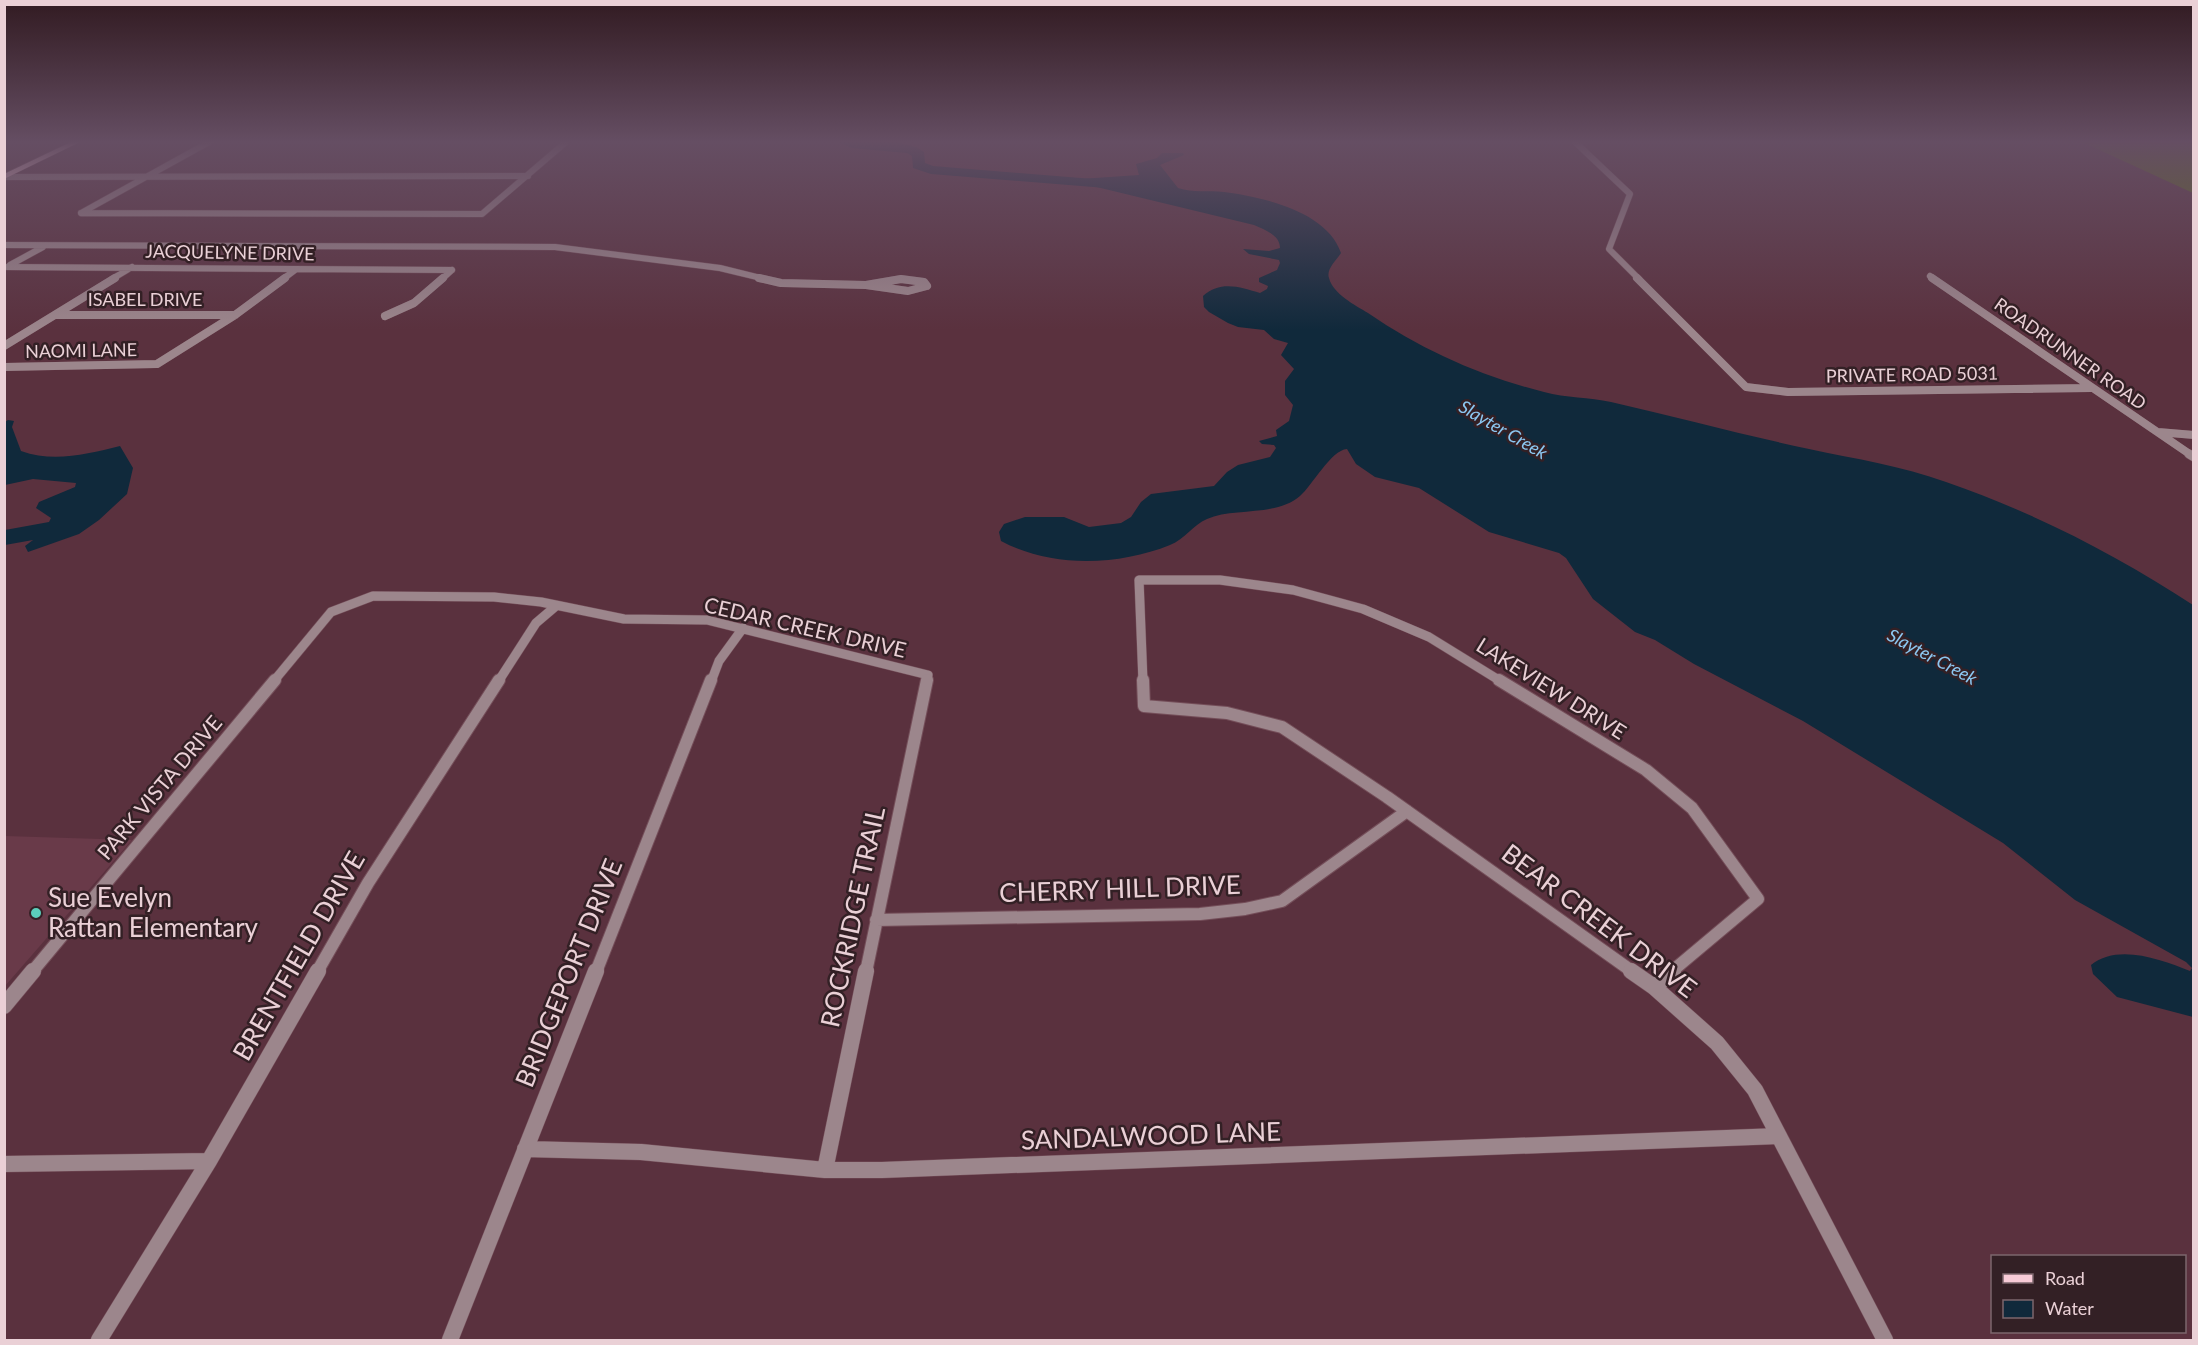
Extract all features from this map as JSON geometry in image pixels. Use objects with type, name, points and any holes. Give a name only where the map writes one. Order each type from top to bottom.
[{"type":"street","points":[[97,204],[81,213],[482,214],[494,204]]},
{"type":"street","name":"PRIVATE ROAD 5031","points":[[1628,204],[1609,249],[1737,379],[1750,389],[1771,392],[2091,388]]},
{"type":"street","points":[[4,245],[555,247],[712,267],[781,284],[866,285],[908,291],[927,286],[924,282],[901,279],[866,285]]},
{"type":"street","points":[[6,267],[46,245]]},
{"type":"street","name":"JACQUELYNE DRIVE","points":[[6,267],[452,270],[414,303],[385,316]]},
{"type":"street","points":[[4,346],[132,267]]},
{"type":"street","points":[[236,315],[295,270]]},
{"type":"street","name":"ROADRUNNER ROAD","points":[[1930,276],[2193,457]]},
{"type":"street","name":"ISABEL DRIVE","points":[[55,315],[236,315]]},
{"type":"street","name":"NAOMI LANE","points":[[4,367],[157,364],[236,315]]},
{"type":"street","points":[[2158,432],[2193,435]]},
{"type":"street","name":"LAKEVIEW DRIVE","points":[[1144,706],[1138,580],[1220,580],[1293,590],[1363,609],[1429,637],[1646,770],[1692,808],[1758,899],[1654,987]]},
{"type":"street","name":"CEDAR CREEK DRIVE","points":[[352,602],[373,596],[494,597],[624,619],[707,620],[928,675]]},
{"type":"street","name":"PARK VISTA DRIVE","points":[[4,1006],[331,612],[352,602]]},
{"type":"street","name":"BRENTFIELD DRIVE","points":[[99,1341],[209,1161],[368,883],[536,623],[556,606]]},
{"type":"street","name":"BRIDGEPORT DRIVE","points":[[450,1341],[719,661],[743,628]]},
{"type":"street","name":"ROCKRIDGE TRAIL","points":[[825,1170],[928,675]]},
{"type":"street","name":"BEAR CREEK DRIVE","points":[[1144,706],[1227,714],[1282,727],[1407,811],[1654,987],[1717,1043],[1755,1090],[1885,1341]]},
{"type":"street","name":"CHERRY HILL DRIVE","points":[[876,920],[1200,914],[1245,909],[1282,901],[1407,811]]},
{"type":"street","name":"SANDALWOOD LANE","points":[[525,1149],[642,1152],[825,1170],[882,1170],[1779,1136]]},
{"type":"street","points":[[4,1164],[209,1161]]},
{"type":"shaded area","name":"Sue Evelyn Rattan Elementary","points":[[4,836],[132,840],[5,986]]},
{"type":"water","name":"Slayter Creek","points":[[1166,204],[1279,204],[1308,217],[1322,226],[1334,239],[1341,253],[1330,268],[1328,275],[1331,284],[1340,294],[1409,339],[1474,370],[1544,392],[1611,402],[1929,476],[2011,507],[2074,536],[2135,569],[2193,605],[2193,1017],[2117,997],[2093,974],[2091,965],[2102,958],[2127,954],[2153,958],[2190,971],[2192,968],[2186,962],[2075,900],[2003,843],[1803,721],[1694,664],[1655,640],[1635,632],[1593,599],[1566,558],[1559,553],[1489,532],[1419,488],[1375,477],[1356,464],[1347,449],[1335,455],[1305,491],[1290,503],[1267,509],[1217,515],[1197,525],[1170,545],[1150,552],[1107,560],[1063,560],[1020,550],[1001,541],[999,532],[1004,524],[1025,517],[1064,517],[1089,527],[1121,523],[1131,517],[1141,502],[1151,494],[1214,486],[1227,472],[1238,465],[1270,457],[1276,448],[1274,445],[1262,444],[1259,441],[1277,436],[1276,430],[1289,421],[1293,405],[1285,395],[1285,381],[1294,369],[1281,355],[1288,343],[1274,339],[1264,330],[1238,327],[1228,323],[1204,307],[1203,296],[1223,286],[1238,287],[1260,293],[1267,289],[1268,286],[1259,282],[1259,278],[1277,270],[1279,260],[1249,254],[1243,249],[1269,251],[1280,248],[1279,243],[1275,236],[1254,225]]},
{"type":"water","points":[[14,421],[12,427],[21,451],[33,455],[70,456],[120,446],[133,468],[127,494],[99,520],[79,534],[28,552],[25,546],[33,540],[5,545],[5,530],[49,522],[51,518],[36,508],[39,502],[75,487],[76,483],[33,479],[5,485],[5,422]]},
{"type":"place","name":"Sue Evelyn Rattan Elementary","points":[[36,913]]}]
